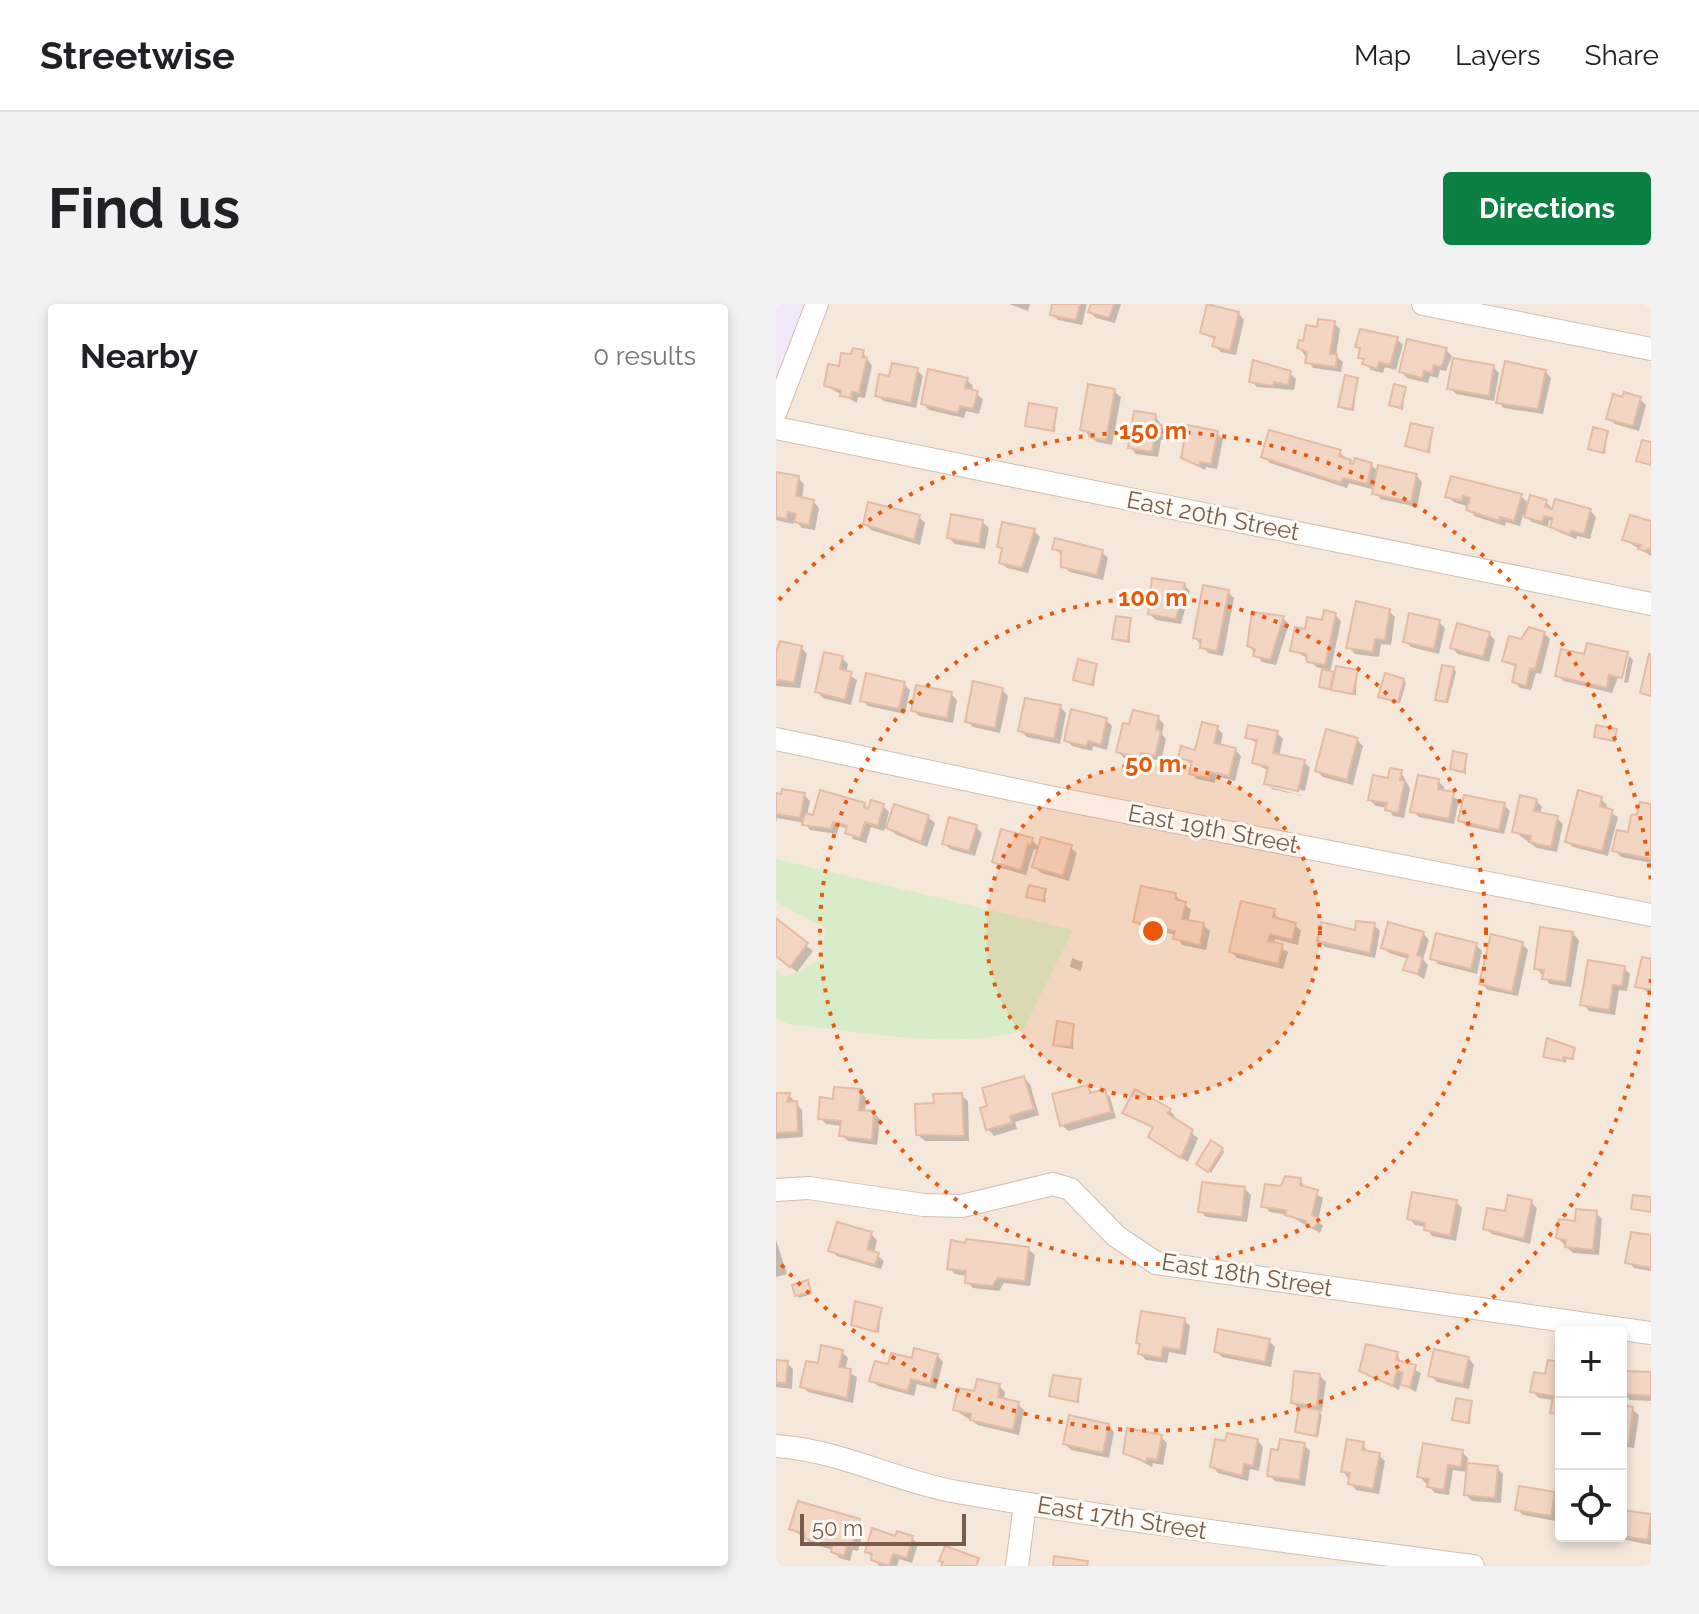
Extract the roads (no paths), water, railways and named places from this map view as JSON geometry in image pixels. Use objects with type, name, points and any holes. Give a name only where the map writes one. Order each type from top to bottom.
[{"type":"street","points":[[776,411],[817,304]]},
{"type":"street","points":[[1424,304],[1651,349]]},
{"type":"street","name":"East 20th Street","points":[[776,428],[1651,604]]},
{"type":"street","name":"East 19th Street","points":[[776,739],[1049,797],[1651,915]]},
{"type":"street","name":"East 18th Street","points":[[776,1190],[809,1188],[924,1205],[962,1206],[1053,1184],[1070,1189],[1116,1236],[1156,1263],[1651,1333]]},
{"type":"street","name":"East 17th Street","points":[[776,1446],[811,1448],[935,1488],[1025,1504],[1473,1566]]},
{"type":"street","points":[[1017,1566],[1025,1504]]}]
